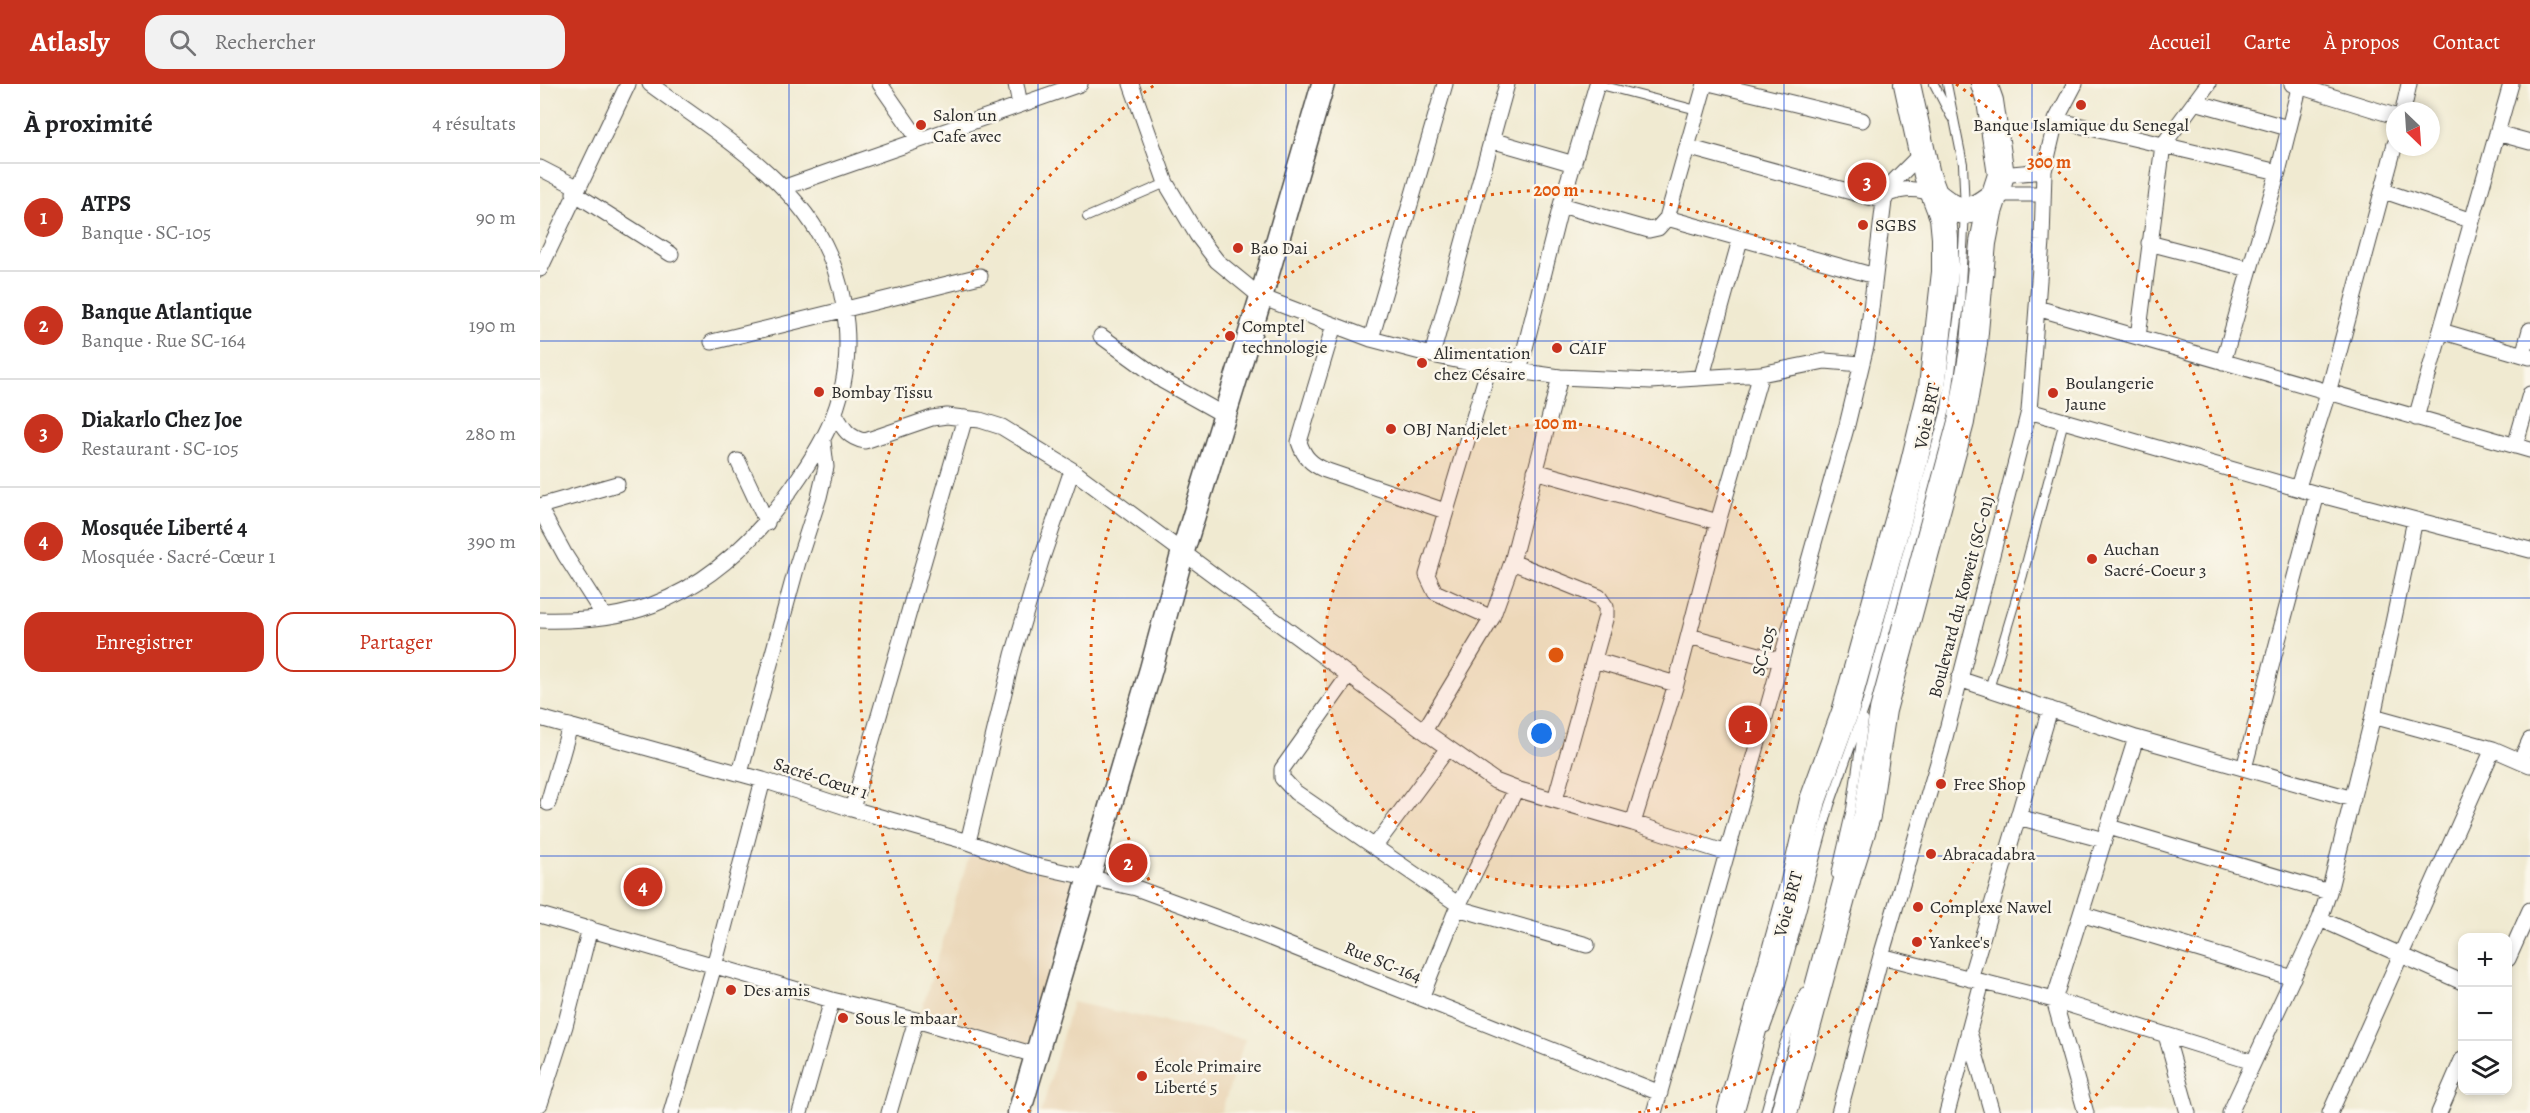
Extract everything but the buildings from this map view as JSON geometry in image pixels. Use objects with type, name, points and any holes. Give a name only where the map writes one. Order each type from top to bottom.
[{"type":"main road","points":[[1730,1113],[1793,886],[1813,800],[1845,712],[1912,470],[1932,387],[1945,272],[1943,217],[1922,153],[1907,84]]},
{"type":"main road","points":[[1784,1113],[1848,876],[1868,816],[1883,710],[1961,422],[1974,343],[1983,243],[1989,212],[1999,185],[1993,90]]},
{"type":"main road","points":[[1935,195],[1948,207],[1971,211],[1981,206],[1999,185]]},
{"type":"street","points":[[540,269],[628,84]]},
{"type":"street","points":[[540,620],[604,616],[651,606],[678,594],[715,570],[750,541],[767,523],[823,441],[835,414],[845,369],[844,311],[836,275],[822,238],[785,188],[650,84]]},
{"type":"street","points":[[880,84],[919,140]]},
{"type":"street","points":[[1016,84],[1020,105]]},
{"type":"street","points":[[785,188],[1080,84]]},
{"type":"street","points":[[1131,84],[1166,183],[1197,235],[1217,261],[1261,297],[1371,339],[1490,368],[1560,377],[1651,381],[1761,374],[1825,361],[1861,364]]},
{"type":"street","points":[[1019,1113],[1151,669],[1183,551],[1323,84]]},
{"type":"street","points":[[1371,339],[1445,84]]},
{"type":"street","points":[[1432,355],[1507,84]]},
{"type":"street","points":[[1519,372],[1562,205],[1597,84]]},
{"type":"street","points":[[1562,205],[1649,230],[1658,228],[1667,219],[1705,84]]},
{"type":"street","points":[[1713,84],[1862,120]]},
{"type":"street","name":"Boulevard du Koweit (SC-01)","points":[[1839,1113],[1881,956],[1919,832],[2029,411],[2044,171],[2056,120],[2075,84]]},
{"type":"street","points":[[2138,337],[2163,145],[2208,84]]},
{"type":"street","points":[[2405,102],[2409,84]]},
{"type":"street","points":[[2416,418],[2511,84]]},
{"type":"street","points":[[2223,362],[2278,172],[2297,85],[2386,113]]},
{"type":"street","points":[[2195,102],[2288,128]]},
{"type":"street","points":[[2056,120],[2278,172]]},
{"type":"street","points":[[2497,133],[2530,142]]},
{"type":"street","points":[[1491,140],[1574,164]]},
{"type":"street","points":[[1687,147],[1886,198],[1905,189],[1921,189],[1935,195]]},
{"type":"street","name":"SC-105","points":[[1654,1113],[1847,425],[1861,364],[1886,198],[1895,180],[1922,153]]},
{"type":"street","points":[[2298,487],[2328,393],[2392,156]]},
{"type":"street","points":[[540,168],[670,254]]},
{"type":"street","points":[[1999,185],[2044,171]]},
{"type":"street","points":[[1999,185],[2043,194]]},
{"type":"street","points":[[2384,190],[2472,221]]},
{"type":"street","points":[[1667,219],[1875,276]]},
{"type":"street","points":[[1702,376],[1740,240]]},
{"type":"street","points":[[2149,243],[2249,269]]},
{"type":"street","points":[[712,342],[980,276]]},
{"type":"street","points":[[2037,308],[2530,450]]},
{"type":"street","points":[[1334,325],[1299,442],[1307,458],[1314,465],[1325,470],[1445,511]]},
{"type":"street","points":[[2440,331],[2527,356],[2530,330]]},
{"type":"street","points":[[1101,336],[1163,381],[1224,415]]},
{"type":"street","points":[[1490,368],[1428,565],[1427,575],[1429,584],[1435,592],[1492,618]]},
{"type":"street","points":[[1633,822],[1676,684],[1718,522],[1761,374]]},
{"type":"street","points":[[1424,731],[1492,618],[1512,562],[1560,377]]},
{"type":"street","points":[[2515,446],[2530,394]]},
{"type":"street","points":[[2029,411],[2317,494],[2530,550]]},
{"type":"street","points":[[835,414],[846,433],[865,441],[932,418],[946,416],[991,422],[1002,427],[1072,470],[1488,776],[1516,789],[1633,822],[1727,853]]},
{"type":"street","points":[[852,809],[965,418]]},
{"type":"street","points":[[740,773],[798,562],[819,497],[826,467],[823,441]]},
{"type":"street","points":[[738,461],[767,523]]},
{"type":"street","points":[[968,842],[1013,655],[1041,561],[1072,470]]},
{"type":"street","points":[[1535,471],[1718,522]]},
{"type":"street","points":[[604,616],[565,555],[540,507],[616,484]]},
{"type":"street","points":[[2244,768],[2317,494]]},
{"type":"street","points":[[2230,1113],[2320,919],[2329,892],[2373,716],[2415,520]]},
{"type":"street","points":[[1512,562],[1599,597],[1606,607],[1606,616],[1555,800]]},
{"type":"street","points":[[1689,636],[1781,661]]},
{"type":"street","points":[[1594,660],[1676,684]]},
{"type":"street","points":[[1349,675],[1282,769],[1282,778],[1295,792],[1458,906],[1587,945]]},
{"type":"street","points":[[1959,679],[2136,738],[2353,799]]},
{"type":"street","points":[[1947,1113],[1969,1031],[1976,980],[2018,817],[2050,709]]},
{"type":"street","points":[[2373,716],[2493,749],[2525,763],[2530,740]]},
{"type":"street","name":"Sacré-Cœur 1","points":[[540,718],[764,780],[852,809],[968,842],[1032,865],[1070,875],[1088,876]]},
{"type":"street","points":[[548,803],[570,726]]},
{"type":"street","points":[[2086,1113],[2054,1000],[2136,738]]},
{"type":"street","points":[[1375,846],[1448,748]]},
{"type":"street","points":[[2330,1113],[2493,749]]},
{"type":"street","points":[[671,1113],[714,966],[764,780]]},
{"type":"street","points":[[1422,998],[1458,906],[1516,789]]},
{"type":"street","points":[[2018,817],[2107,833],[2329,892]]},
{"type":"street","name":"Rue SC-164","points":[[1088,876],[1136,888],[1253,931],[1660,1093]]},
{"type":"street","points":[[2512,950],[2530,910]]},
{"type":"street","points":[[2081,914],[2293,978]]},
{"type":"street","points":[[540,915],[832,1000],[916,1020],[1035,1055]]},
{"type":"street","points":[[2320,919],[2458,980]]},
{"type":"street","points":[[540,1104],[565,1026],[590,928]]},
{"type":"street","points":[[1881,956],[2054,1000],[2253,1062]]},
{"type":"street","points":[[800,1113],[832,1000]]},
{"type":"street","points":[[889,1113],[916,1020]]},
{"type":"street","points":[[1969,1031],[1992,1113]]},
{"type":"street","points":[[2166,1035],[2188,1113]]},
{"type":"street","points":[[2439,1113],[2458,1071]]},
{"type":"lane","points":[[1597,84],[1697,110]]},
{"type":"lane","name":"Voie BRT","points":[[1934,84],[1956,127]]},
{"type":"lane","name":"Voie BRT","points":[[1762,1040],[1779,992],[1830,805],[1866,704],[1946,409],[1960,304],[1965,211],[1963,164],[1947,84]]},
{"type":"lane","points":[[1087,217],[1166,183]]},
{"type":"lane","points":[[1989,689],[2023,575],[2064,421]]},
{"type":"lane","name":"Voie BRT","points":[[1833,883],[1851,809],[1866,704]]},
{"type":"lane","points":[[1765,1113],[1783,1047],[1805,987]]},
{"type":"shaded area","points":[[971,850],[1079,882],[1027,1048],[920,1015]]},
{"type":"shaded area","name":"École Primaire Liberté 5","points":[[1072,1002],[1245,1039],[1221,1113],[1041,1113]]},
{"type":"place","name":"Banque Islamique du Senegal","points":[[2081,105]]},
{"type":"place","name":"Salon un Cafe avec","points":[[921,125]]},
{"type":"place","name":"Diakarlo Chez Joe","points":[[1867,182]]},
{"type":"place","name":"SGBS","points":[[1863,225]]},
{"type":"place","name":"Bao Dai","points":[[1238,248]]},
{"type":"place","name":"Comptel technologie","points":[[1230,336]]},
{"type":"place","name":"CAIF","points":[[1557,348]]},
{"type":"place","name":"Alimentation chez Césaire","points":[[1422,363]]},
{"type":"place","name":"Bombay Tissu","points":[[819,392]]},
{"type":"place","name":"Boulangerie Jaune","points":[[2053,393]]},
{"type":"place","name":"OBJ Nandjelet","points":[[1391,429]]},
{"type":"place","name":"Auchan Sacré-Coeur 3","points":[[2092,559]]},
{"type":"place","name":"ATPS","points":[[1748,725]]},
{"type":"place","name":"Free Shop","points":[[1941,784]]},
{"type":"place","name":"Abracadabra","points":[[1931,854]]},
{"type":"place","name":"Banque Atlantique","points":[[1128,863]]},
{"type":"place","name":"Mosquée Liberté 4","points":[[643,887]]},
{"type":"place","name":"Complexe Nawel","points":[[1918,907]]},
{"type":"place","name":"Yankee's","points":[[1917,942]]},
{"type":"place","name":"Des amis","points":[[731,990]]},
{"type":"place","name":"Sous le mbaar","points":[[843,1018]]},
{"type":"place","name":"École Primaire Liberté 5","points":[[1142,1076]]}]
